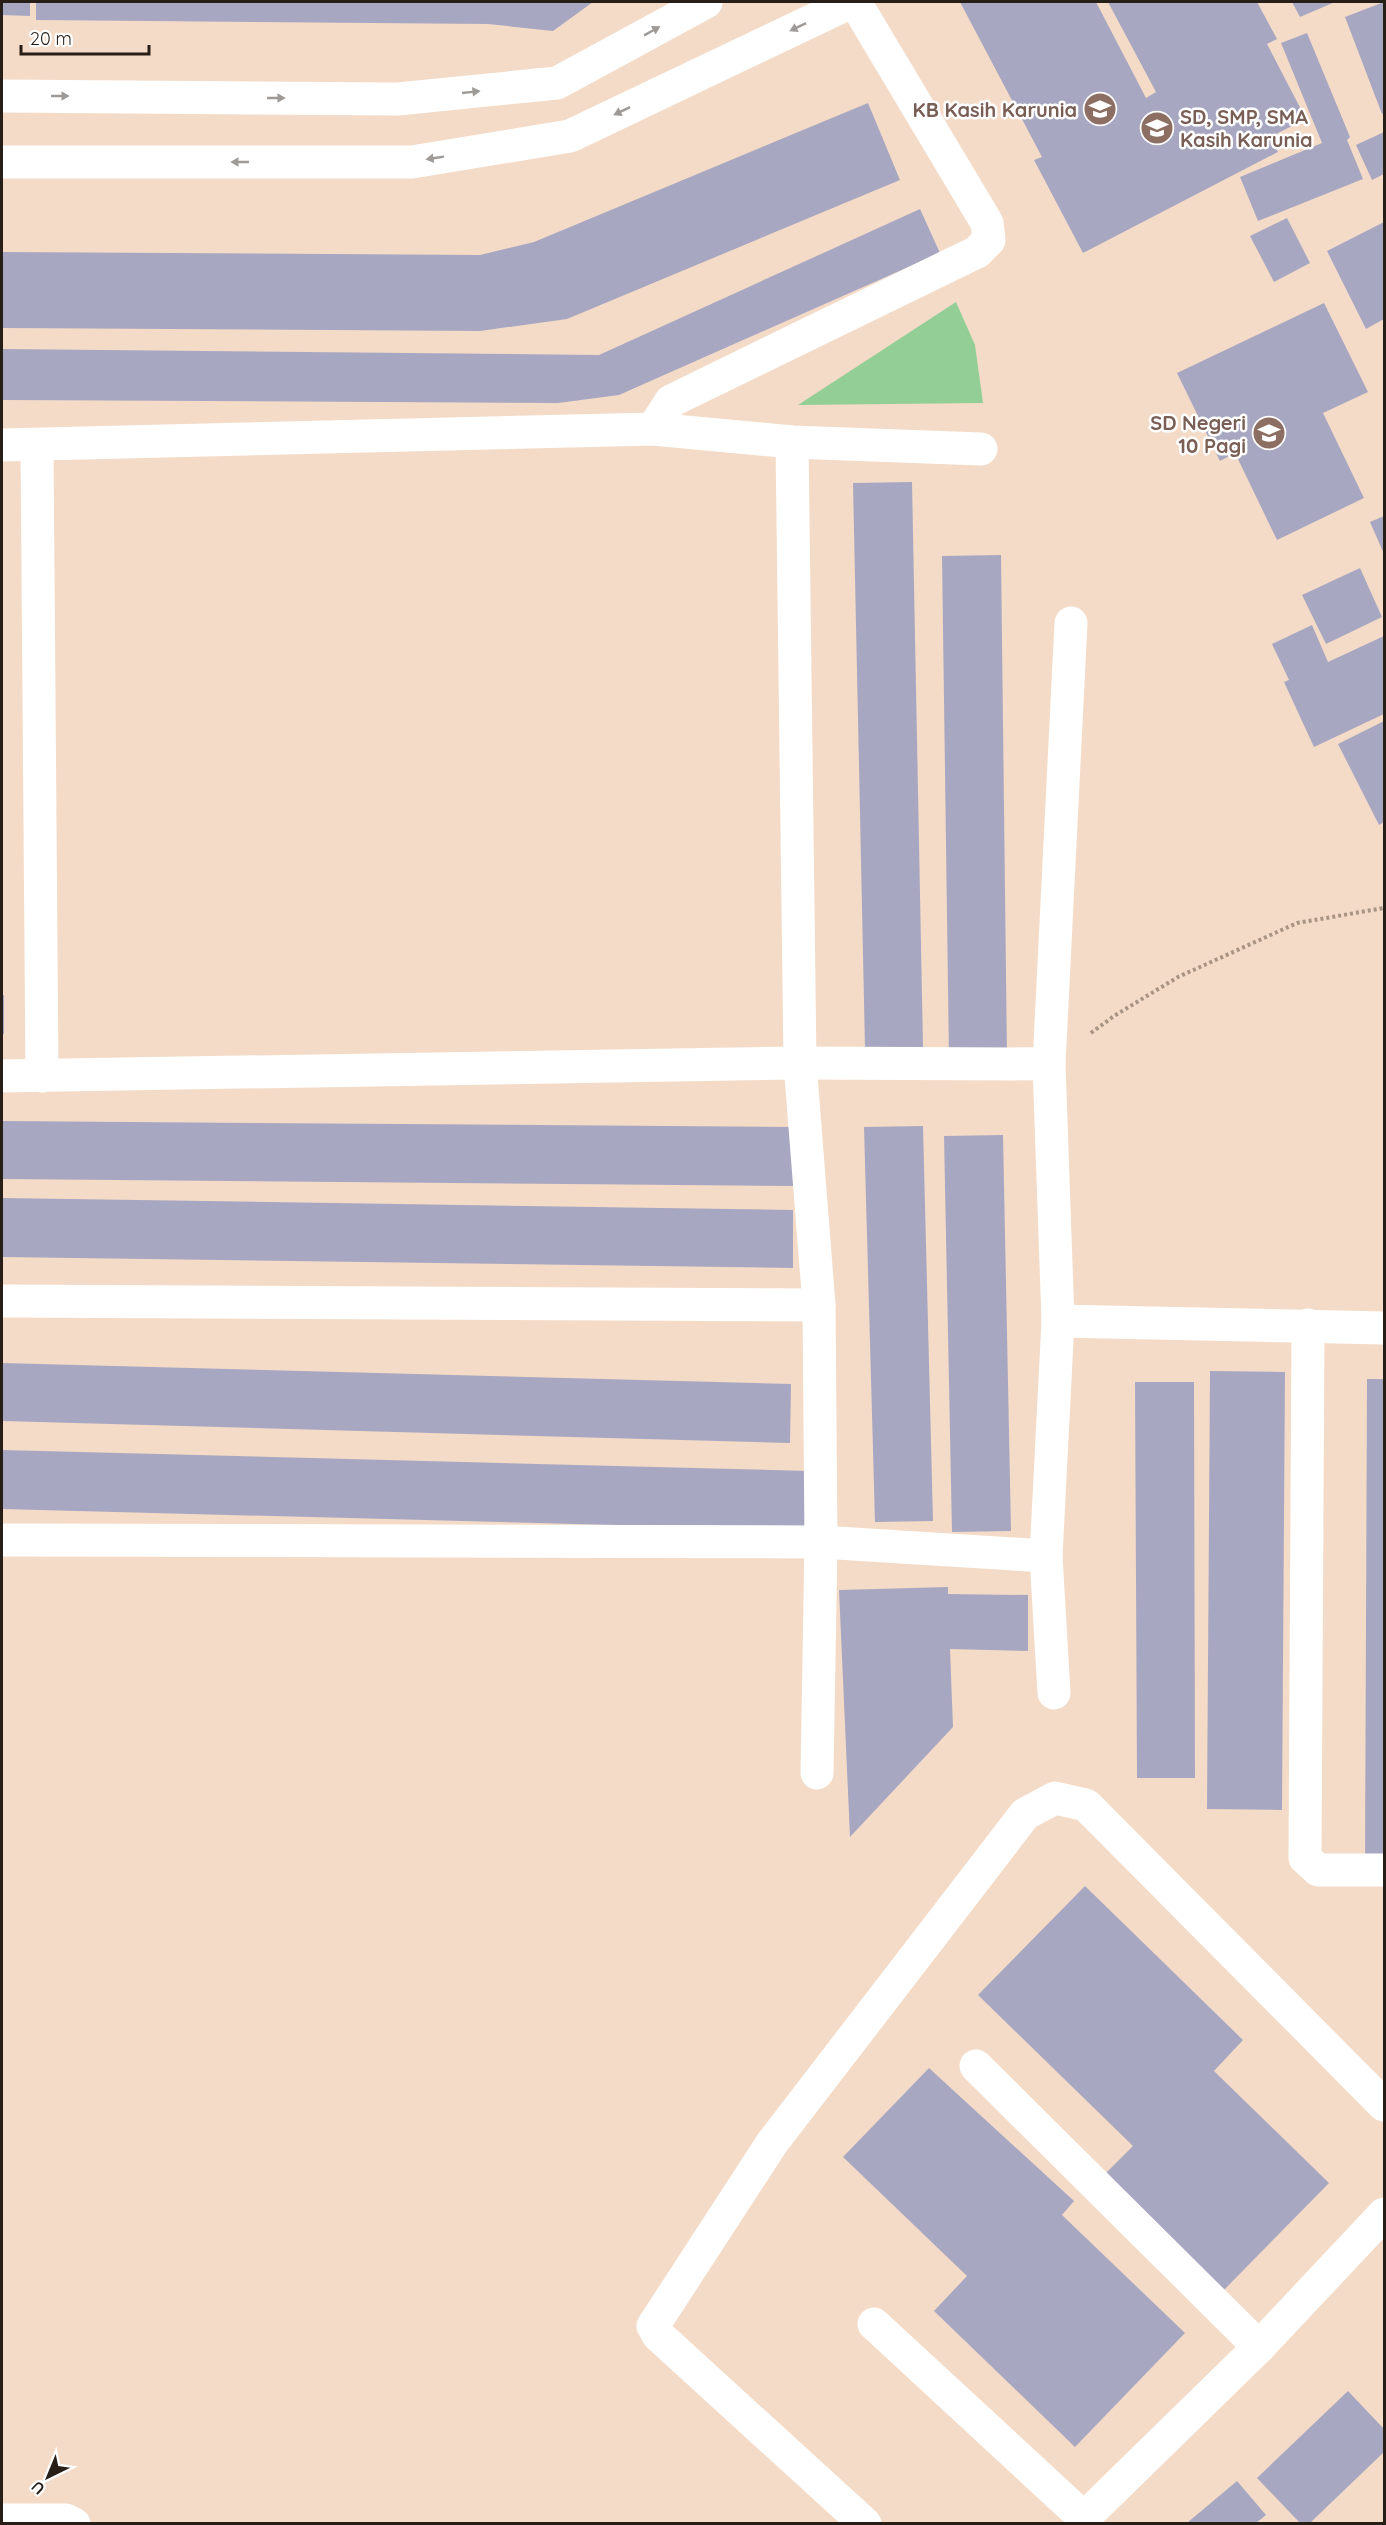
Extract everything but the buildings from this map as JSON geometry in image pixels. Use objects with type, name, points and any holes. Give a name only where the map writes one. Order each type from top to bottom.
[{"type":"street","points":[[2,96],[398,99],[557,83],[706,2]]},
{"type":"street","points":[[2,162],[412,162],[570,136],[853,2],[987,223],[989,240],[977,252],[671,401],[653,429]]},
{"type":"street","points":[[2,446],[653,429],[792,442],[981,449]]},
{"type":"street","points":[[792,442],[800,1063],[819,1305],[821,1542],[818,1773]]},
{"type":"street","points":[[37,446],[42,1076]]},
{"type":"street","points":[[1054,1694],[1046,1556],[1058,1321],[1049,1064],[1071,623]]},
{"type":"street","points":[[2,1076],[800,1063],[1049,1064]]},
{"type":"street","points":[[2,1301],[819,1305]]},
{"type":"street","points":[[1058,1321],[1384,1328]]},
{"type":"street","points":[[1308,1325],[1305,1858],[1318,1870],[1384,1870]]},
{"type":"street","points":[[2,1540],[821,1542],[1046,1556]]},
{"type":"street","points":[[865,2523],[658,2335],[653,2326],[772,2144],[1025,1814],[1055,1798],[1086,1805],[1384,2105]]},
{"type":"street","points":[[976,2066],[1259,2347]]},
{"type":"street","points":[[874,2324],[1082,2521],[1259,2347],[1384,2214]]},
{"type":"street","points":[[2,2520],[66,2520],[74,2523]]},
{"type":"path","points":[[1049,1064],[1114,1016],[1178,977],[1297,923],[1384,908]]},
{"type":"green space","points":[[956,302],[975,345],[983,403],[798,405]]},
{"type":"place","name":"KB Kasih Karunia","points":[[1100,109]]},
{"type":"place","name":"SD, SMP, SMA Kasih Karunia","points":[[1157,128]]},
{"type":"place","name":"SD Negeri 10 Pagi","points":[[1269,433]]}]
